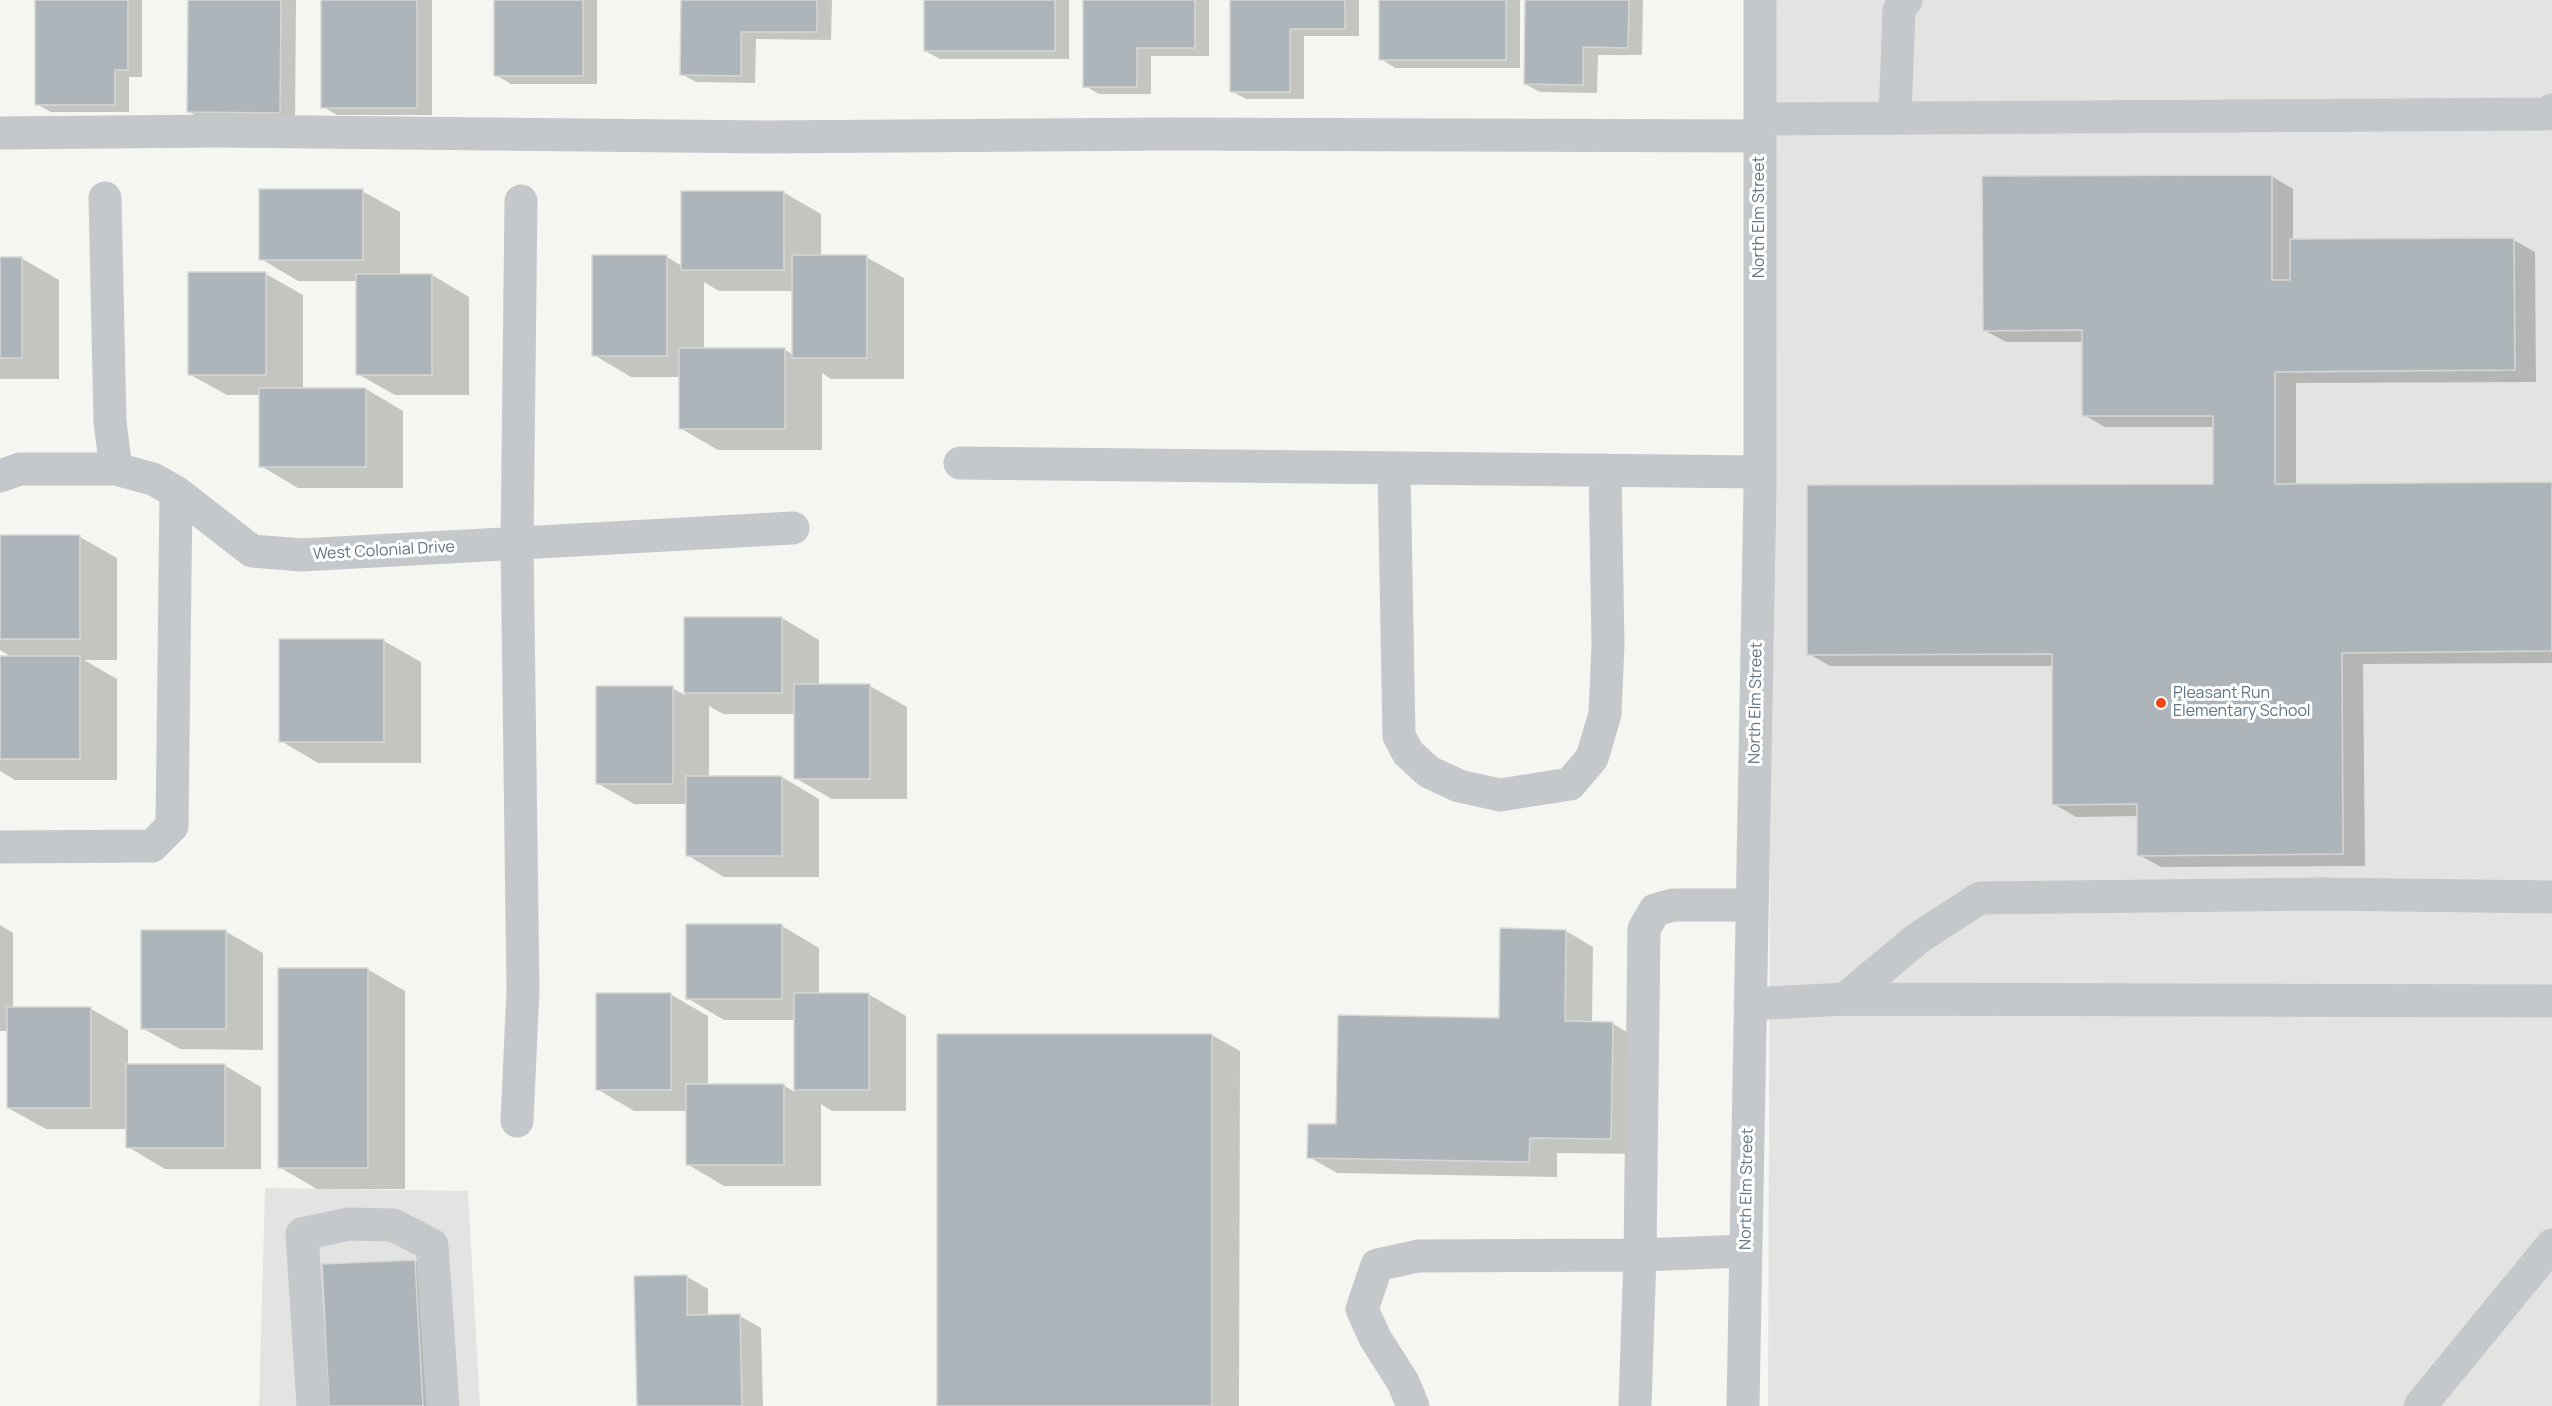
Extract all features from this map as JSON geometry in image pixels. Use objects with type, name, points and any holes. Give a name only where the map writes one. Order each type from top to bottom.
[{"type":"street","name":"North Elm Street","points":[[1743,1406],[1760,472],[1760,0]]},
{"type":"street","points":[[1896,117],[1899,10],[1906,0]]},
{"type":"street","points":[[0,133],[219,130],[754,137],[1167,134],[1760,127],[1896,117],[2547,114],[2552,110]]},
{"type":"street","points":[[105,198],[110,422],[116,469]]},
{"type":"street","points":[[517,1121],[523,990],[517,543],[520,201]]},
{"type":"street","points":[[960,463],[1760,472]]},
{"type":"street","points":[[1394,468],[1399,736],[1408,753],[1429,772],[1459,786],[1500,795],[1570,784],[1592,758],[1605,714],[1608,645],[1605,470]]},
{"type":"street","name":"West Colonial Drive","points":[[0,476],[20,469],[116,469],[153,479],[176,492],[252,551],[302,555],[793,528]]},
{"type":"street","points":[[0,847],[152,846],[172,826],[176,492]]},
{"type":"street","points":[[1845,999],[1918,938],[1980,898],[2323,894],[2552,897]]},
{"type":"street","points":[[1635,1406],[1641,1255],[1644,929],[1655,910],[1673,905],[1752,905]]},
{"type":"street","points":[[1750,1004],[1845,999],[2552,1001]]},
{"type":"street","points":[[313,1406],[302,1234],[349,1224],[393,1225],[432,1245],[443,1406]]},
{"type":"street","points":[[2420,1406],[2552,1245]]},
{"type":"street","points":[[1413,1406],[1403,1382],[1375,1338],[1362,1309],[1377,1265],[1418,1256],[1641,1255],[1745,1251]]},
{"type":"shaded area","name":"Pleasant Run Elementary School","points":[[1773,0],[2552,0],[2552,1406],[1768,1406]]},
{"type":"shaded area","points":[[265,1188],[468,1191],[480,1406],[259,1406]]},
{"type":"building","points":[[35,0],[128,0],[128,70],[115,70],[115,105],[35,105]]},
{"type":"building","points":[[188,0],[281,0],[280,113],[187,112]]},
{"type":"building","points":[[321,0],[417,0],[417,108],[321,108]]},
{"type":"building","points":[[494,0],[583,0],[583,76],[494,76]]},
{"type":"building","points":[[681,0],[817,0],[817,32],[741,32],[741,76],[680,75]]},
{"type":"building","points":[[924,0],[1055,0],[1055,51],[924,51]]},
{"type":"building","points":[[1083,0],[1195,0],[1195,48],[1137,48],[1137,87],[1083,87]]},
{"type":"building","points":[[1230,0],[1345,0],[1345,29],[1290,29],[1290,92],[1230,92]]},
{"type":"building","points":[[1379,0],[1506,0],[1506,60],[1379,60]]},
{"type":"building","points":[[1525,0],[1629,0],[1628,48],[1583,47],[1583,85],[1524,84]]},
{"type":"building","points":[[2272,175],[2272,280],[2290,280],[2290,239],[2514,238],[2515,370],[2275,372],[2275,484],[2552,482],[2552,651],[2342,653],[2343,854],[2137,856],[2137,804],[2052,805],[2052,654],[1807,655],[1807,485],[2213,484],[2213,416],[2082,416],[2082,330],[1983,331],[1982,176]]},
{"type":"building","points":[[259,189],[363,189],[363,260],[259,260]]},
{"type":"building","points":[[681,191],[784,191],[784,270],[681,270]]},
{"type":"building","points":[[592,255],[667,255],[667,356],[592,356]]},
{"type":"building","points":[[792,255],[867,255],[867,358],[792,358]]},
{"type":"building","points":[[0,257],[22,257],[22,358],[0,358]]},
{"type":"building","points":[[188,272],[266,272],[266,375],[188,375]]},
{"type":"building","points":[[356,274],[432,274],[432,375],[356,375]]},
{"type":"building","points":[[679,348],[785,348],[785,429],[679,429]]},
{"type":"building","points":[[259,388],[366,388],[366,467],[259,467]]},
{"type":"building","points":[[0,535],[80,535],[80,639],[0,639]]},
{"type":"building","points":[[684,617],[782,617],[782,693],[684,693]]},
{"type":"building","points":[[279,639],[384,639],[384,742],[279,742]]},
{"type":"building","points":[[0,656],[80,656],[80,759],[0,759]]},
{"type":"building","points":[[794,684],[870,684],[870,779],[794,779]]},
{"type":"building","points":[[596,686],[673,686],[673,784],[596,784]]},
{"type":"building","points":[[686,776],[782,776],[782,856],[686,856]]},
{"type":"building","points":[[686,924],[782,924],[782,999],[686,999]]},
{"type":"building","points":[[1500,928],[1566,930],[1565,1021],[1613,1022],[1611,1139],[1530,1138],[1529,1162],[1307,1158],[1308,1124],[1336,1124],[1338,1015],[1499,1018]]},
{"type":"building","points":[[141,930],[226,930],[226,1029],[141,1029]]},
{"type":"building","points":[[278,968],[368,968],[368,1168],[278,1168]]},
{"type":"building","points":[[596,993],[671,993],[671,1090],[596,1090]]},
{"type":"building","points":[[794,993],[869,993],[869,1090],[794,1090]]},
{"type":"building","points":[[7,1007],[91,1007],[91,1108],[7,1108]]},
{"type":"building","points":[[937,1034],[1212,1034],[1212,1406],[937,1406]]},
{"type":"building","points":[[126,1064],[225,1064],[225,1148],[126,1148]]},
{"type":"building","points":[[686,1084],[784,1084],[784,1165],[686,1165]]},
{"type":"building","points":[[415,1260],[423,1406],[329,1406],[322,1264]]},
{"type":"building","points":[[687,1275],[687,1315],[740,1314],[742,1406],[637,1406],[634,1276]]},
{"type":"place","name":"Pleasant Run Elementary School","points":[[2161,703]]}]
